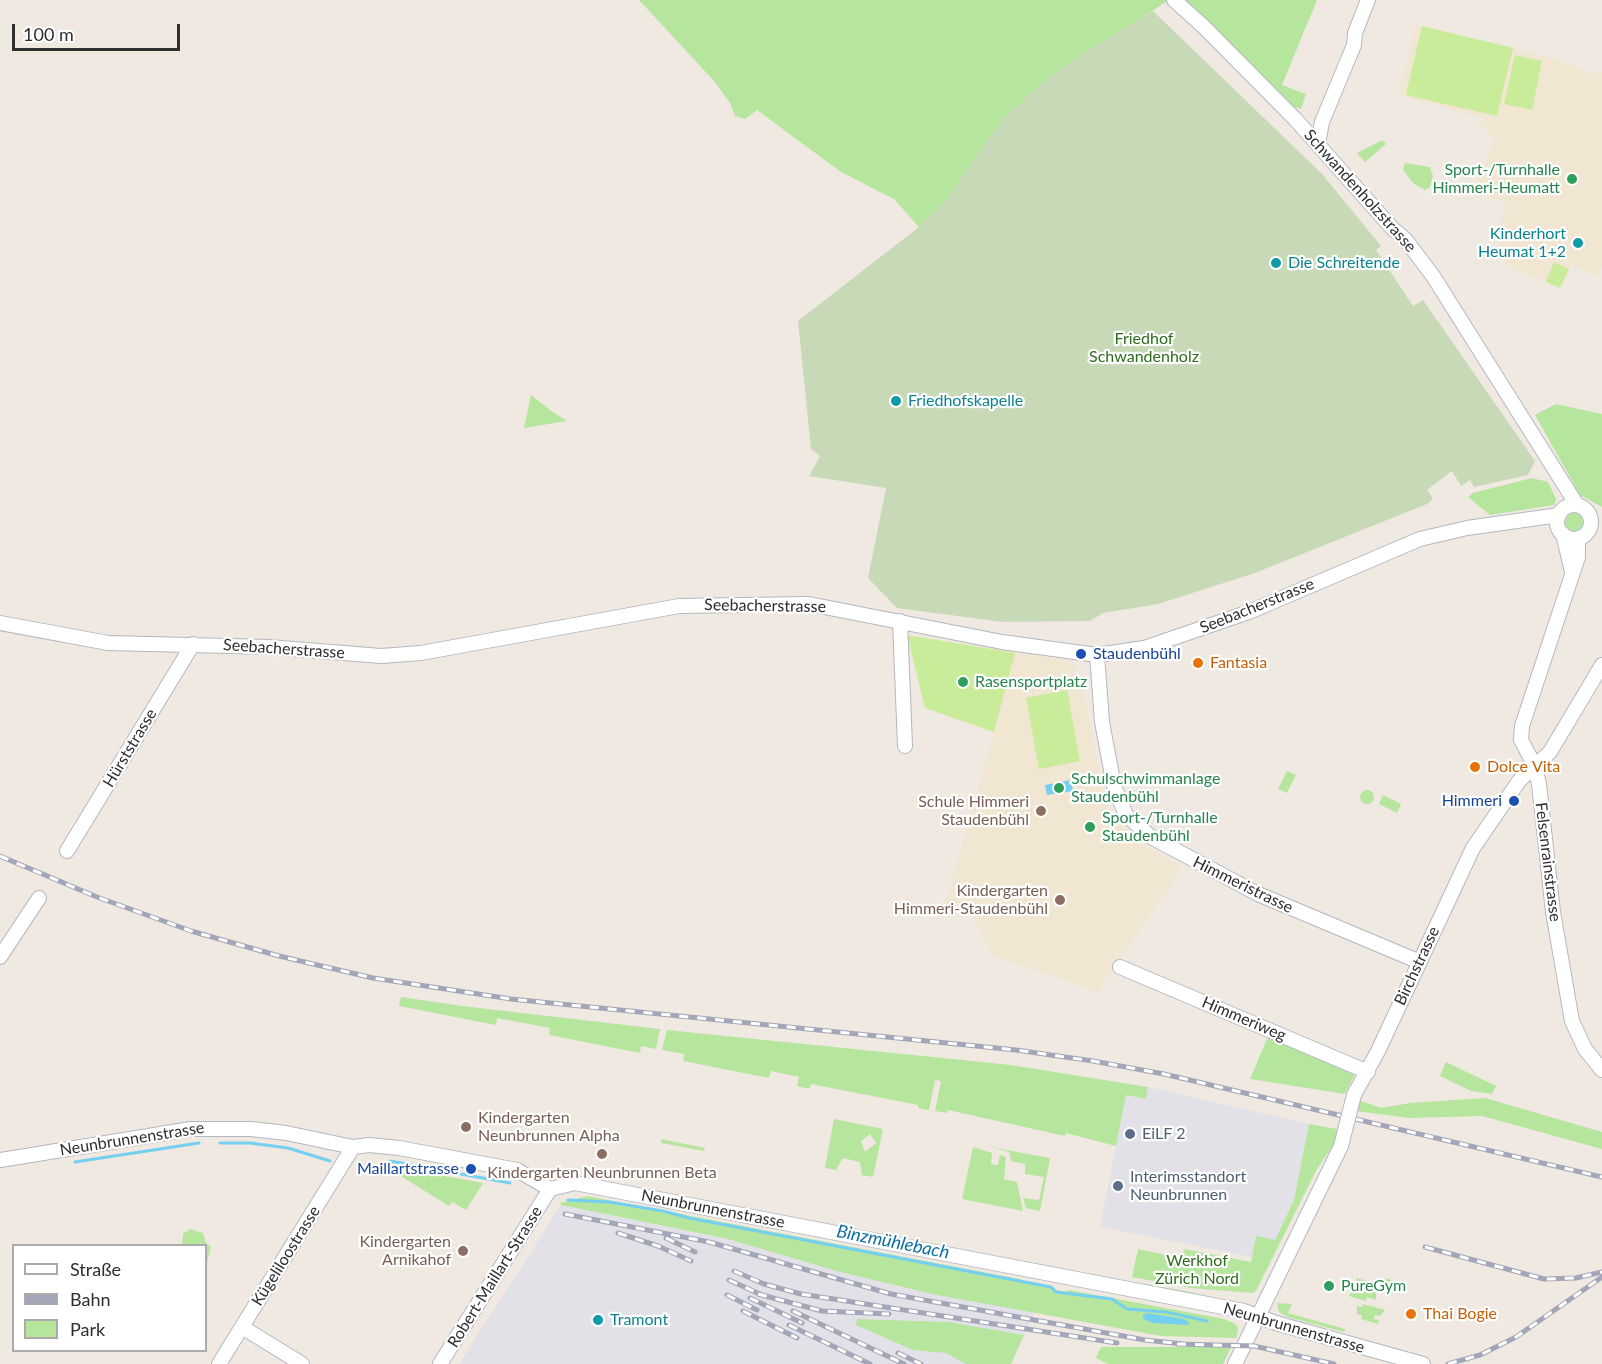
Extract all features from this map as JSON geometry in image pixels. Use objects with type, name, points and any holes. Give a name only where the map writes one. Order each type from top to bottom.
[{"type":"street","name":"Schwandenholzstrasse","points":[[1174,0],[1204,27],[1318,144],[1419,256],[1578,511]]},
{"type":"street","points":[[1318,144],[1323,122],[1354,45],[1355,33],[1368,0]]},
{"type":"street","points":[[1573,574],[1561,532],[1578,511],[1591,522],[1590,531],[1578,557],[1573,574],[1522,726],[1521,740],[1535,766],[1550,752],[1602,665]]},
{"type":"street","name":"Seebacherstrasse","points":[[0,623],[108,643],[193,644],[381,656],[421,653],[679,606],[809,604],[1002,642],[1097,655],[1144,648],[1249,612],[1420,539],[1578,511]]},
{"type":"street","name":"Seebacherstrasse","points":[[1510,522],[1561,532],[1590,531]]},
{"type":"street","points":[[900,621],[905,746]]},
{"type":"street","name":"Hürststrasse","points":[[67,851],[193,644]]},
{"type":"street","name":"Himmeristrasse","points":[[1097,655],[1102,722],[1114,786],[1126,815],[1151,837],[1258,894],[1420,962]]},
{"type":"street","name":"Birchstrasse","points":[[1235,1364],[1341,1146],[1354,1095],[1368,1072],[1459,874],[1479,838],[1519,781],[1535,766]]},
{"type":"street","name":"Felsenrainstrasse","points":[[1535,766],[1568,1007],[1579,1038],[1602,1070]]},
{"type":"street","points":[[0,957],[39,898]]},
{"type":"street","name":"Himmeriweg","points":[[1120,967],[1368,1072]]},
{"type":"street","name":"Neunbrunnenstrasse","points":[[0,1160],[211,1127],[286,1133],[353,1147],[369,1145],[399,1148],[517,1170],[550,1190],[575,1183],[1244,1311],[1423,1364]]},
{"type":"street","name":"Kügeliloostrasse","points":[[219,1364],[353,1147]]},
{"type":"street","name":"Robert-Maillart-Strasse","points":[[440,1364],[550,1190]]},
{"type":"street","points":[[242,1327],[302,1364]]},
{"type":"shaded area","points":[[1416,25],[1545,56],[1593,73],[1602,72],[1602,267],[1598,277],[1570,265],[1560,288],[1511,268],[1496,235],[1508,205],[1473,190],[1495,138],[1486,134],[1488,129],[1480,126],[1483,118],[1398,95]]},
{"type":"shaded area","name":"Schule Himmeri Staudenbühl","points":[[907,635],[1067,660],[1072,663],[1086,701],[1101,783],[1109,808],[1132,838],[1181,867],[1174,881],[1097,992],[992,955],[973,914],[945,904],[994,733],[925,708]]},
{"type":"shaded area","points":[[1148,1087],[1309,1124],[1294,1200],[1275,1240],[1256,1237],[1252,1257],[1100,1227],[1126,1095],[1146,1099]]},
{"type":"shaded area","points":[[561,1205],[728,1239],[903,1288],[1035,1312],[1011,1364],[459,1364]]},
{"type":"green space","points":[[639,0],[1169,0],[1047,79],[1004,118],[942,205],[919,227],[894,199],[841,172],[757,110],[745,119],[735,116],[730,103],[715,82]]},
{"type":"green space","points":[[1185,0],[1317,0],[1282,85],[1306,94],[1301,109],[1284,104]]},
{"type":"green space","name":"Friedhof Schwandenholz","points":[[1153,11],[1322,174],[1381,246],[1376,250],[1413,306],[1423,300],[1535,461],[1528,475],[1474,487],[1470,480],[1461,486],[1452,471],[1427,490],[1433,499],[1427,504],[1255,573],[1158,604],[1103,613],[1090,621],[1003,622],[897,608],[868,578],[886,488],[809,476],[820,456],[811,449],[798,321],[919,227],[942,205],[1004,118],[1047,79],[1093,47]]},
{"type":"green space","points":[[1422,26],[1513,48],[1497,116],[1406,95]]},
{"type":"green space","points":[[1515,55],[1542,61],[1532,110],[1504,104]]},
{"type":"green space","points":[[1382,140],[1386,144],[1365,162],[1357,153]]},
{"type":"green space","points":[[1405,163],[1430,167],[1433,176],[1430,187],[1425,190],[1414,184],[1403,170]]},
{"type":"green space","points":[[1554,262],[1569,269],[1560,288],[1546,282]]},
{"type":"green space","points":[[531,395],[550,410],[567,421],[524,428]]},
{"type":"green space","points":[[1556,404],[1602,414],[1602,507],[1580,495],[1535,415]]},
{"type":"green space","points":[[1532,478],[1548,482],[1556,499],[1554,505],[1490,515],[1468,497],[1473,493]]},
{"type":"green space","points":[[1574,513],[1580,516],[1583,522],[1580,528],[1574,531],[1568,528],[1565,522],[1568,516]]},
{"type":"green space","name":"Rasensportplatz","points":[[907,635],[1015,653],[994,732],[925,708]]},
{"type":"green space","points":[[1067,690],[1080,761],[1039,769],[1026,698]]},
{"type":"green space","points":[[1287,771],[1296,775],[1287,793],[1278,789]]},
{"type":"green space","points":[[1364,790],[1370,790],[1374,797],[1370,804],[1364,804],[1360,800],[1360,794]]},
{"type":"green space","points":[[1383,795],[1401,804],[1397,813],[1379,804]]},
{"type":"green space","points":[[401,997],[660,1029],[656,1049],[641,1046],[640,1053],[549,1035],[550,1028],[497,1018],[496,1025],[399,1006]]},
{"type":"green space","points":[[667,1030],[1011,1065],[1148,1087],[1146,1099],[1126,1095],[1116,1146],[1066,1133],[1065,1136],[948,1110],[947,1113],[935,1111],[941,1081],[935,1080],[929,1110],[918,1108],[918,1105],[811,1084],[809,1089],[797,1086],[799,1077],[771,1071],[769,1078],[683,1061],[684,1054],[662,1050]]},
{"type":"green space","points":[[1269,1034],[1356,1072],[1345,1094],[1250,1079]]},
{"type":"green space","points":[[1446,1062],[1496,1086],[1492,1094],[1471,1091],[1440,1076]]},
{"type":"green space","points":[[1485,1098],[1602,1132],[1602,1149],[1482,1116],[1409,1118],[1355,1111],[1358,1100],[1381,1108],[1410,1103]]},
{"type":"green space","points":[[834,1119],[883,1129],[873,1177],[862,1175],[860,1162],[843,1158],[836,1170],[825,1168]],"holes":[[[870,1134],[876,1143],[865,1152],[861,1141]]]},
{"type":"green space","name":"Werkhof Zürich Nord","points":[[1309,1124],[1337,1129],[1334,1144],[1317,1169],[1256,1291],[1252,1293],[1191,1288],[1132,1277],[1138,1249],[1182,1258],[1184,1249],[1251,1262],[1256,1236],[1275,1240],[1294,1200]]},
{"type":"green space","points":[[661,1139],[705,1148],[704,1151],[661,1143]]},
{"type":"green space","points":[[973,1147],[992,1153],[991,1164],[998,1165],[1000,1155],[1006,1157],[1004,1179],[1017,1182],[1023,1211],[962,1199]]},
{"type":"green space","points":[[990,1147],[1050,1158],[1040,1211],[1026,1208],[1023,1198],[1039,1200],[1044,1177],[1025,1174],[1025,1164],[1011,1161],[1009,1152]]},
{"type":"green space","points":[[394,1165],[483,1183],[466,1210],[452,1202],[449,1206],[391,1170]]},
{"type":"green space","points":[[587,1196],[1019,1279],[1064,1292],[1069,1290],[1224,1319],[1236,1324],[1238,1330],[1236,1338],[1161,1336],[932,1294],[840,1272],[728,1239],[560,1203]]},
{"type":"green space","points":[[190,1229],[203,1233],[206,1243],[211,1247],[207,1263],[207,1244],[182,1244],[183,1234]]},
{"type":"green space","points":[[1356,1278],[1368,1281],[1368,1285],[1376,1291],[1376,1300],[1367,1297],[1366,1301],[1349,1296],[1353,1289],[1364,1292],[1365,1289],[1357,1286]]},
{"type":"green space","points":[[1385,1278],[1398,1282],[1397,1286],[1393,1285],[1390,1295],[1382,1292],[1379,1284],[1374,1283],[1375,1279],[1384,1282]]},
{"type":"green space","points":[[1140,1283],[1195,1293],[1241,1297],[1178,1292]]},
{"type":"green space","points":[[1277,1303],[1292,1304],[1288,1313],[1345,1329],[1344,1332],[1288,1317],[1279,1312]]},
{"type":"green space","points":[[1363,1304],[1385,1310],[1380,1316],[1375,1315],[1374,1319],[1379,1320],[1378,1324],[1361,1319],[1362,1315],[1357,1314],[1357,1306],[1362,1307]]},
{"type":"green space","points":[[857,1319],[948,1322],[1024,1335],[1011,1364],[966,1364],[946,1353],[913,1350],[856,1325]]},
{"type":"green space","points":[[1101,1347],[1231,1347],[1223,1364],[1108,1364],[1096,1358]]},
{"type":"water","name":"Schulschwimmanlage Staudenbühl","points":[[1071,780],[1073,791],[1047,795],[1045,785]]},
{"type":"water","points":[[1147,1313],[1184,1319],[1189,1323],[1188,1325],[1153,1323],[1143,1319],[1143,1315]]},
{"type":"waterway","name":"Binzmühlebach","points":[[75,1162],[199,1143]]},
{"type":"waterway","name":"Binzmühlebach","points":[[220,1143],[250,1143],[288,1148],[330,1161]]},
{"type":"waterway","name":"Binzmühlebach","points":[[390,1161],[510,1183]]},
{"type":"waterway","name":"Binzmühlebach","points":[[568,1200],[609,1202],[663,1211],[689,1218],[1051,1287],[1056,1292],[1112,1299],[1127,1309],[1166,1312],[1207,1321]]},
{"type":"railway","points":[[0,856],[97,897],[191,931],[279,956],[373,978],[511,999],[1016,1050],[1093,1061],[1164,1074],[1602,1177]]},
{"type":"railway","points":[[565,1214],[709,1242],[891,1294],[1145,1340],[1183,1344]]},
{"type":"railway","points":[[618,1233],[658,1246],[691,1261]]},
{"type":"railway","points":[[666,1238],[695,1252]]},
{"type":"railway","points":[[1425,1247],[1544,1279],[1576,1278],[1602,1272]]},
{"type":"railway","points":[[734,1271],[764,1284],[801,1294],[1117,1343]]},
{"type":"railway","points":[[1448,1364],[1480,1355],[1516,1337],[1602,1277]]},
{"type":"railway","points":[[729,1280],[764,1296]]},
{"type":"railway","points":[[758,1294],[822,1311],[889,1314]]},
{"type":"railway","points":[[727,1295],[757,1310]]},
{"type":"railway","points":[[750,1298],[802,1323]]},
{"type":"railway","points":[[743,1311],[797,1338]]},
{"type":"railway","points":[[793,1311],[904,1364]]},
{"type":"railway","points":[[789,1325],[870,1364]]},
{"type":"railway","points":[[1177,1344],[1254,1346],[1334,1364]]},
{"type":"railway","points":[[898,1353],[921,1364]]},
{"type":"place","name":"Sport-/Turnhalle Himmeri-Heumatt","points":[[1572,179]]},
{"type":"place","name":"Kinderhort Heumat 1+2","points":[[1578,243]]},
{"type":"place","name":"Die Schreitende","points":[[1276,263]]},
{"type":"place","name":"Friedhofskapelle","points":[[896,401]]},
{"type":"place","name":"Staudenbühl","points":[[1081,654]]},
{"type":"place","name":"Fantasia","points":[[1198,663]]},
{"type":"place","name":"Rasensportplatz","points":[[963,682]]},
{"type":"place","name":"Dolce Vita","points":[[1475,767]]},
{"type":"place","name":"Schulschwimmanlage Staudenbühl","points":[[1059,788]]},
{"type":"place","name":"Himmeri","points":[[1514,801]]},
{"type":"place","name":"Schule Himmeri Staudenbühl","points":[[1041,811]]},
{"type":"place","name":"Sport-/Turnhalle Staudenbühl","points":[[1090,827]]},
{"type":"place","name":"Kindergarten Himmeri-Staudenbühl","points":[[1060,900]]},
{"type":"place","name":"Kindergarten Neunbrunnen Alpha","points":[[466,1127]]},
{"type":"place","name":"EiLF 2","points":[[1130,1134]]},
{"type":"place","name":"Kindergarten Neunbrunnen Beta","points":[[602,1154]]},
{"type":"place","name":"Maillartstrasse","points":[[471,1169]]},
{"type":"place","name":"Interimsstandort Neunbrunnen","points":[[1118,1186]]},
{"type":"place","name":"Kindergarten Arnikahof","points":[[463,1251]]},
{"type":"place","name":"PureGym","points":[[1329,1286]]},
{"type":"place","name":"Thai Bogie","points":[[1411,1314]]},
{"type":"place","name":"Tramont","points":[[598,1320]]}]
